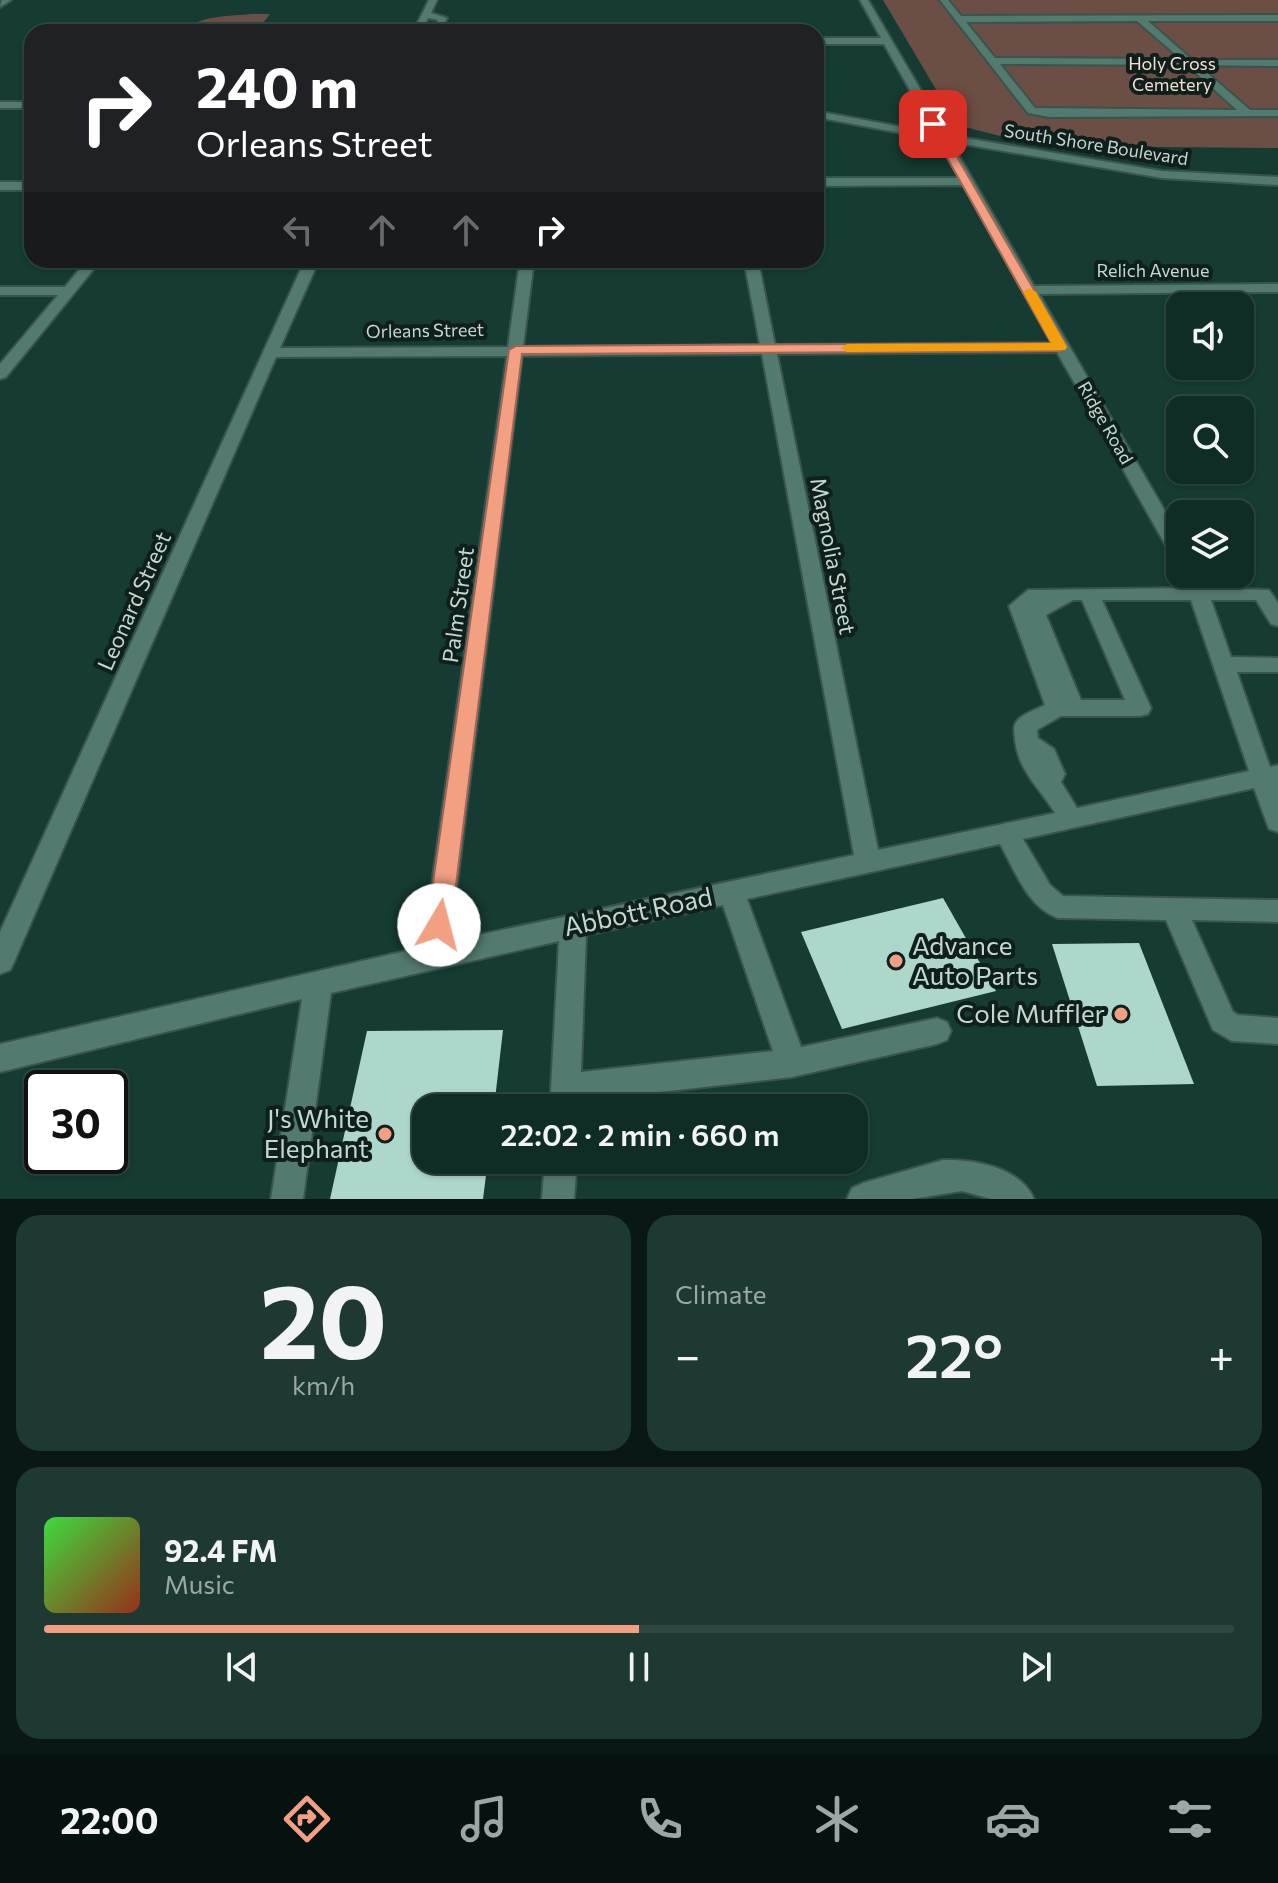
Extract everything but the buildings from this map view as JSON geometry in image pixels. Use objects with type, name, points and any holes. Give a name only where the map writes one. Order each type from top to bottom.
[{"type":"street","points":[[0,5],[7,0]]},
{"type":"street","points":[[421,24],[433,0]]},
{"type":"street","name":"Ridge Road","points":[[864,0],[887,50],[1166,529]]},
{"type":"street","points":[[944,0],[1032,111],[1049,114],[1278,113]]},
{"type":"street","points":[[1203,9],[1215,18]]},
{"type":"street","points":[[426,15],[443,18],[440,24]]},
{"type":"street","points":[[1139,18],[1248,114]]},
{"type":"street","points":[[958,19],[1278,18]]},
{"type":"street","points":[[824,42],[887,50]]},
{"type":"street","points":[[991,61],[1278,63]]},
{"type":"street","points":[[0,105],[24,105]]},
{"type":"street","name":"South Shore Boulevard","points":[[824,116],[1154,173],[1278,181]]},
{"type":"street","points":[[824,182],[966,181]]},
{"type":"street","points":[[0,186],[24,186]]},
{"type":"street","points":[[0,374],[88,268]]},
{"type":"street","name":"Leonard Street","points":[[0,962],[308,268]]},
{"type":"street","name":"Palm Street","points":[[435,956],[526,268]]},
{"type":"street","name":"Magnolia Street","points":[[753,268],[868,862]]},
{"type":"street","name":"Relich Avenue","points":[[1028,290],[1277,289]]},
{"type":"street","points":[[0,291],[69,291]]},
{"type":"street","name":"Orleans Street","points":[[270,353],[1061,347]]},
{"type":"street","points":[[1197,588],[1224,664],[1270,775],[1278,822]]},
{"type":"street","points":[[1065,708],[1035,613],[1052,601],[1270,594],[1278,619]]},
{"type":"street","points":[[1071,818],[1049,783],[1037,774],[1029,757],[1030,744],[1025,726],[1065,708],[1140,708],[1092,601]]},
{"type":"street","points":[[1224,664],[1278,665]]},
{"type":"street","name":"Abbott Road","points":[[0,1058],[435,956],[1270,775]]},
{"type":"street","points":[[1006,832],[1041,893],[1058,907],[1278,911]]},
{"type":"street","points":[[731,892],[792,1063]]},
{"type":"street","points":[[1174,909],[1223,1021],[1232,1028],[1278,1031]]},
{"type":"street","points":[[566,1094],[573,926]]},
{"type":"street","points":[[287,1199],[318,984]]},
{"type":"street","points":[[592,1094],[792,1063],[937,1031]]},
{"type":"street","points":[[558,1199],[560,1174]]},
{"type":"street","points":[[863,1199],[931,1177],[974,1174],[1005,1187],[1018,1199]]},
{"type":"green space","name":"Holy Cross Cemetery","points":[[883,0],[1278,0],[1278,148],[1039,146],[957,125]]},
{"type":"green space","points":[[270,14],[262,24],[193,24],[225,16]]},
{"type":"slow traffic","points":[[847,348],[1061,347],[1029,292]]},
{"type":"place","name":"Advance Auto Parts","points":[[896,961]]},
{"type":"place","name":"Cole Muffler","points":[[1121,1014]]},
{"type":"place","name":"J's White Elephant","points":[[385,1134]]},
{"type":"route","points":[[439,925],[516,350],[1061,347],[933,124]]}]
